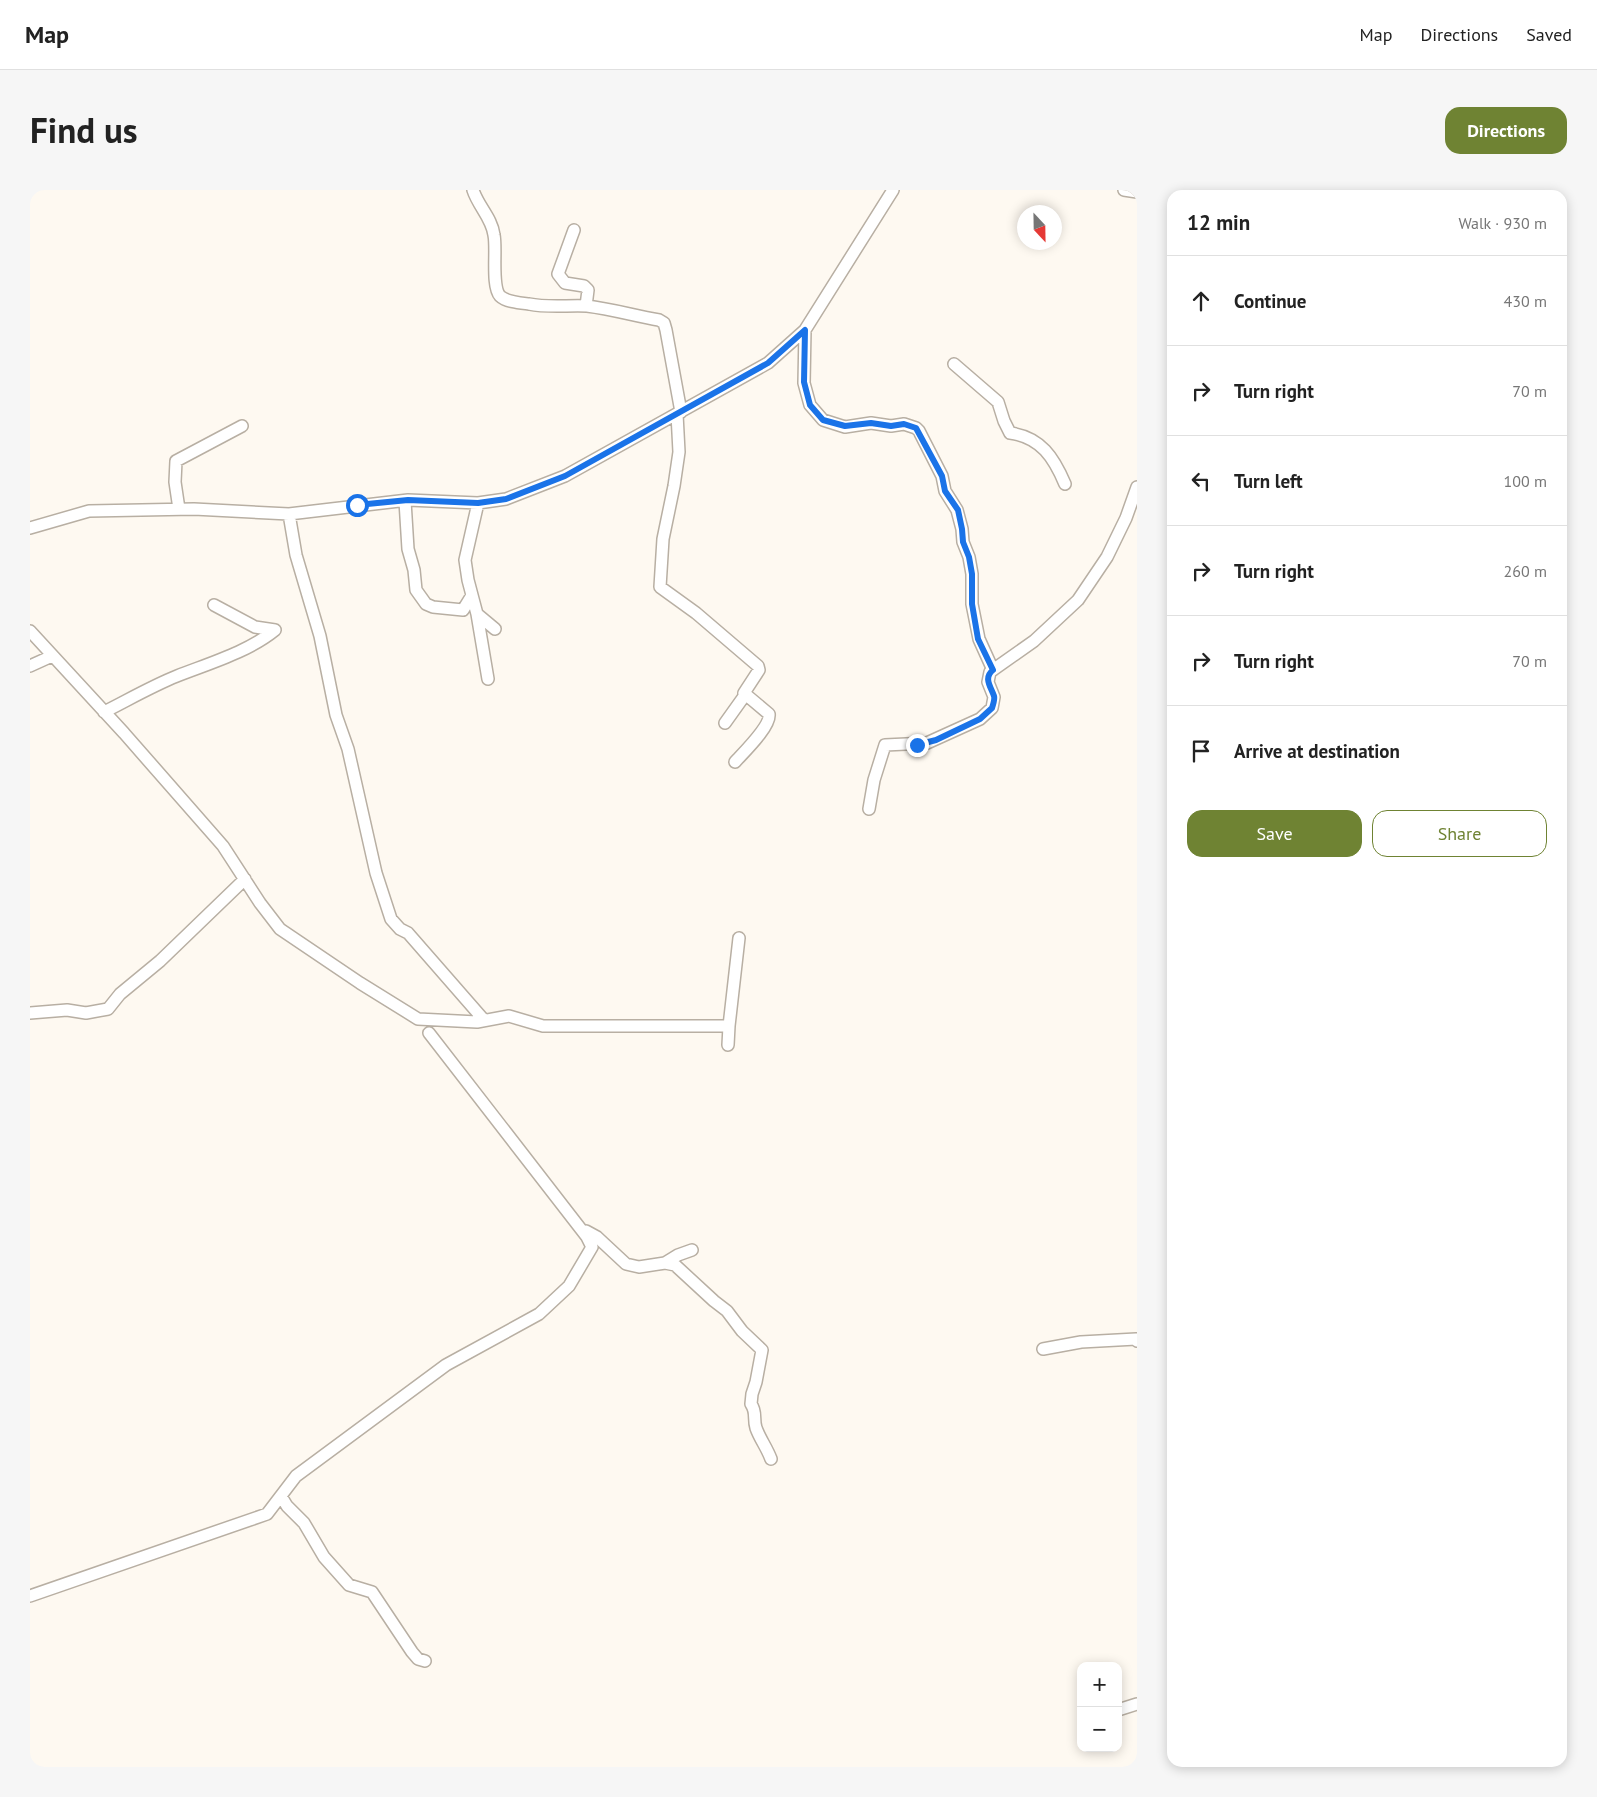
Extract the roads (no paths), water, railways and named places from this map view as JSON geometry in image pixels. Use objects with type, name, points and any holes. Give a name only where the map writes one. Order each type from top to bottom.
[{"type":"street","points":[[473,190],[489,218],[494,235],[495,277],[497,291],[500,296],[505,299],[537,306],[586,306],[628,312],[664,323],[679,413],[679,452],[663,539],[660,587],[696,613],[756,663],[759,670],[744,693],[745,695],[725,723]]},
{"type":"street","points":[[30,528],[89,511],[179,509],[289,514],[405,501],[478,503],[506,499],[565,476],[768,363],[805,330],[893,190]]},
{"type":"street","points":[[1124,190],[1137,192]]},
{"type":"street","points":[[574,230],[558,274],[565,283],[584,286],[588,290],[586,306]]},
{"type":"street","points":[[805,330],[804,382],[810,405],[823,420],[845,426],[871,423],[891,426],[904,424],[919,431],[942,476],[945,491],[958,510],[963,542],[969,557],[972,574],[972,604],[978,639],[993,670]]},
{"type":"street","points":[[954,364],[998,402],[1010,433],[1022,434],[1036,441],[1058,469],[1065,484]]},
{"type":"street","points":[[179,509],[176,461],[242,426]]},
{"type":"street","points":[[869,809],[874,780],[885,745],[917,745],[926,743],[980,719],[992,708],[994,697],[988,682],[990,672],[1034,641],[1078,600],[1107,557],[1126,518],[1137,487]]},
{"type":"street","points":[[405,501],[408,549],[414,570],[416,590],[426,604],[433,607],[463,610],[471,597]]},
{"type":"street","points":[[478,503],[465,560],[471,597],[477,614],[488,679]]},
{"type":"street","points":[[289,514],[296,556],[320,636],[336,715],[348,749],[376,873],[391,919],[400,929],[408,933],[484,1020]]},
{"type":"street","points":[[104,712],[175,677],[264,639],[275,630],[255,627],[214,605]]},
{"type":"street","points":[[477,614],[495,628]]},
{"type":"street","points":[[30,631],[222,846],[280,930],[418,1019],[477,1022],[509,1016],[543,1026],[729,1026]]},
{"type":"street","points":[[30,666],[52,656]]},
{"type":"street","points":[[735,762],[767,726],[770,718],[769,714],[745,695]]},
{"type":"street","points":[[30,1013],[67,1010],[86,1013],[108,1009],[120,994],[160,961],[245,879]]},
{"type":"street","points":[[728,1045],[739,938]]},
{"type":"street","points":[[30,1596],[267,1514],[296,1476],[446,1365],[539,1314],[569,1286],[592,1247],[587,1237],[429,1032]]},
{"type":"street","points":[[587,1237],[586,1232],[597,1237],[626,1264],[639,1267],[665,1263],[675,1265],[714,1301],[727,1310],[742,1330],[762,1350],[751,1404],[755,1409],[756,1426],[771,1459]]},
{"type":"street","points":[[665,1263],[678,1255],[692,1250]]},
{"type":"street","points":[[1043,1349],[1081,1342],[1136,1339],[1137,1341]]},
{"type":"street","points":[[281,1496],[287,1506],[304,1524],[324,1557],[349,1585],[372,1592],[412,1652],[418,1659],[425,1661]]},
{"type":"street","points":[[1122,1709],[1137,1704]]}]
